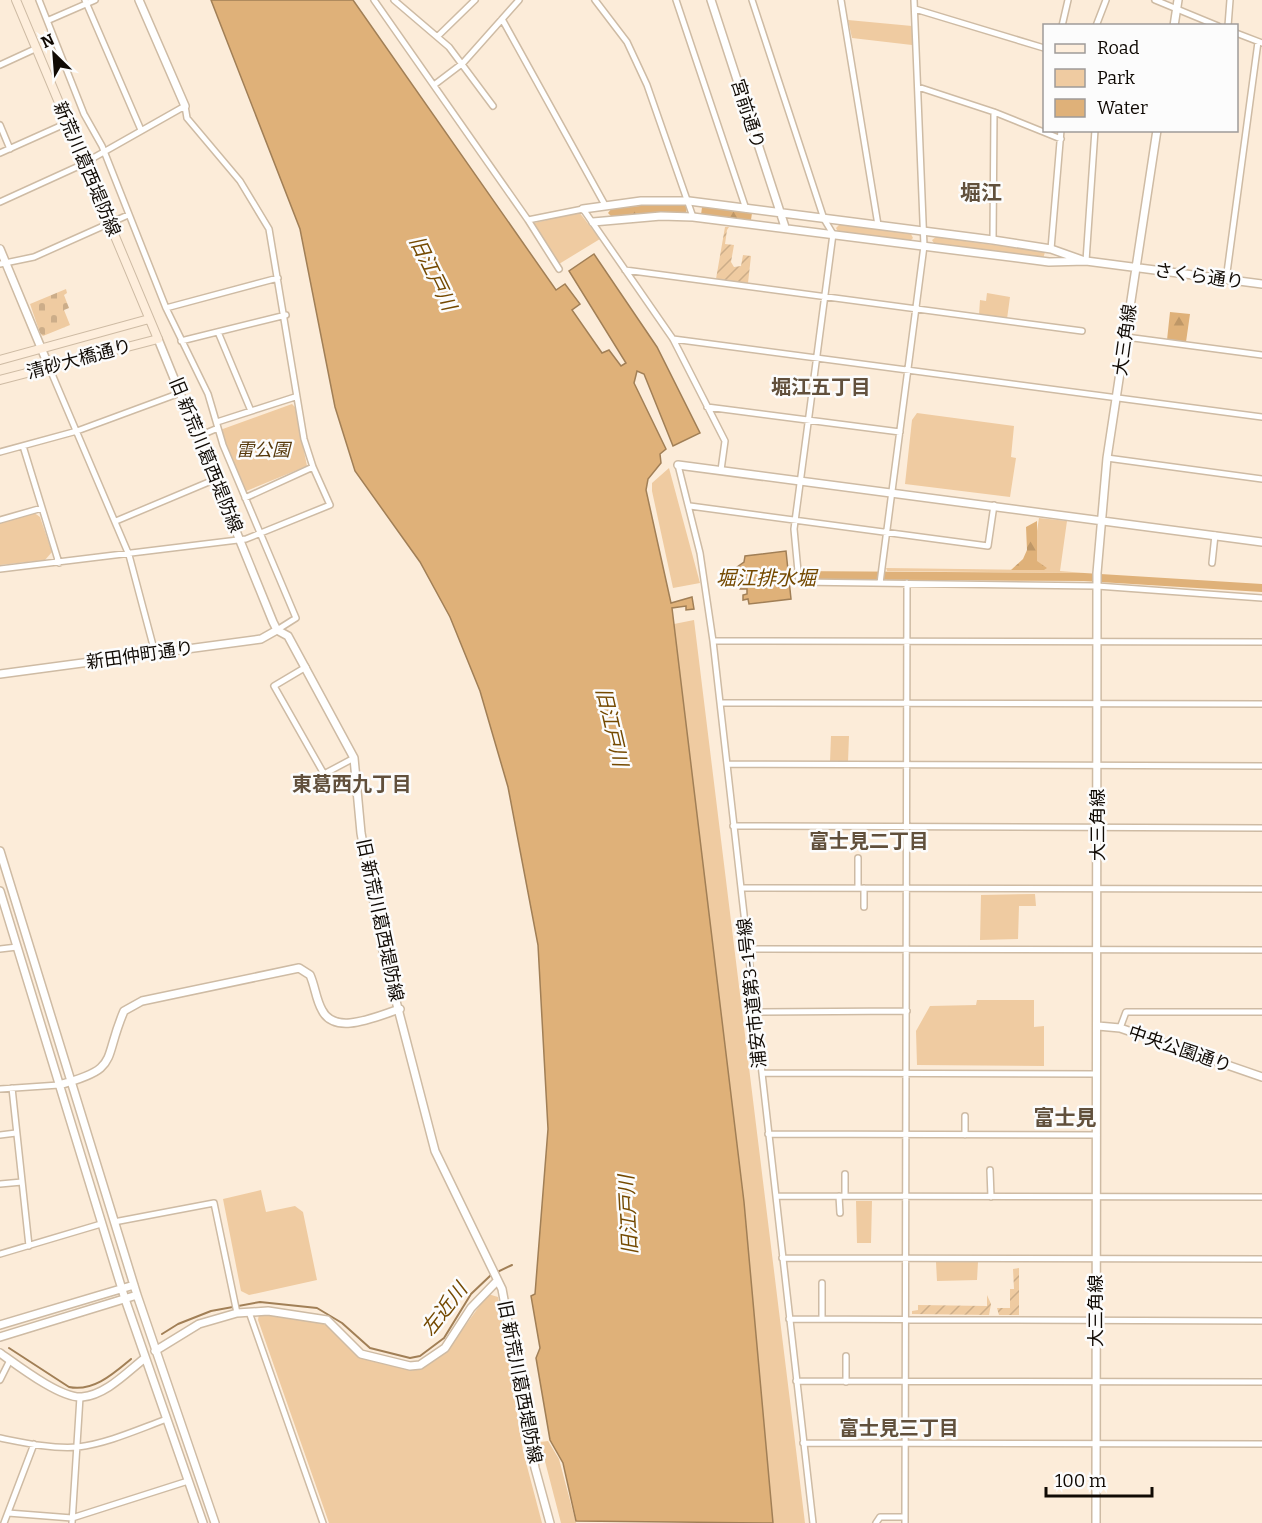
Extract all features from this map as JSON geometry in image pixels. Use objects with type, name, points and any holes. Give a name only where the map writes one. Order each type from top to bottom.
[{"type":"main road","name":"新荒川葛西堤防線","points":[[16,0],[158,339]]},
{"type":"main road","name":"清砂大橋通り","points":[[0,360],[149,319]]},
{"type":"main road","name":"清砂大橋通り","points":[[0,380],[158,339]]},
{"type":"street","points":[[39,0],[49,20],[84,114],[104,151],[165,308],[208,394],[245,498],[296,618],[277,630]]},
{"type":"street","points":[[49,20],[94,0]]},
{"type":"street","points":[[0,569],[241,540],[261,535],[330,505],[313,467],[296,397],[286,341],[285,315],[269,229],[240,181],[187,118],[185,106],[139,0]]},
{"type":"street","points":[[374,0],[528,220],[559,269]]},
{"type":"street","points":[[394,0],[438,36],[462,63],[493,106]]},
{"type":"street","points":[[438,36],[475,0]]},
{"type":"street","points":[[434,85],[462,63],[519,0]]},
{"type":"street","points":[[594,0],[627,42],[647,85],[693,217]]},
{"type":"street","points":[[676,0],[746,209]]},
{"type":"street","name":"宮前通り","points":[[711,0],[785,227]]},
{"type":"street","points":[[752,0],[824,219],[833,234],[795,520],[799,582],[1097,584],[1262,598]]},
{"type":"street","points":[[841,0],[878,225]]},
{"type":"street","points":[[880,583],[924,246],[914,0]]},
{"type":"street","points":[[1062,24],[1068,0]]},
{"type":"street","points":[[1097,24],[1106,0]]},
{"type":"street","points":[[1155,0],[1213,24]]},
{"type":"street","points":[[1174,24],[1178,0]]},
{"type":"street","points":[[1228,24],[1230,0]]},
{"type":"street","points":[[86,2],[141,130]]},
{"type":"street","points":[[915,9],[1043,48]]},
{"type":"street","points":[[501,19],[605,205]]},
{"type":"street","points":[[1226,280],[1260,43],[1238,34]]},
{"type":"street","points":[[0,65],[37,48]]},
{"type":"street","points":[[918,87],[994,112],[1043,132]]},
{"type":"street","points":[[0,202],[84,163],[185,106]]},
{"type":"street","points":[[993,240],[994,112]]},
{"type":"street","points":[[0,153],[67,123]]},
{"type":"street","points":[[0,125],[10,149]]},
{"type":"street","points":[[1044,132],[1061,139]]},
{"type":"street","points":[[1052,249],[1061,132]]},
{"type":"street","points":[[1086,261],[1095,132]]},
{"type":"street","name":"大三角線","points":[[1096,1523],[1097,573],[1107,458],[1157,132]]},
{"type":"street","points":[[528,220],[605,205],[641,201],[689,201],[993,240],[1052,249],[1086,261]]},
{"type":"street","points":[[583,209],[673,339],[725,441],[721,470]]},
{"type":"street","points":[[3,263],[34,257],[128,215]]},
{"type":"street","points":[[593,222],[661,216],[693,217],[1049,262],[1086,261]]},
{"type":"street","points":[[0,249],[3,263],[129,555],[154,653]]},
{"type":"street","name":"さくら通り","points":[[1086,261],[1262,284]]},
{"type":"street","points":[[625,270],[1082,331]]},
{"type":"street","points":[[165,308],[278,278]]},
{"type":"street","points":[[181,341],[285,315]]},
{"type":"street","points":[[218,332],[251,411]]},
{"type":"street","points":[[1126,337],[1262,355]]},
{"type":"street","name":"旧 新荒川葛西堤防線","points":[[158,339],[277,630],[288,636],[354,758],[361,833],[383,951],[400,1009],[435,1151],[502,1289],[531,1447],[550,1523]]},
{"type":"street","points":[[673,339],[1262,417]]},
{"type":"street","points":[[0,452],[77,431],[180,393]]},
{"type":"street","points":[[198,436],[251,411],[296,397]]},
{"type":"street","points":[[707,407],[900,432]]},
{"type":"street","points":[[23,446],[59,563]]},
{"type":"street","points":[[1107,458],[1262,479]]},
{"type":"street","points":[[678,465],[1262,542]]},
{"type":"street","name":"浦安市道第3-1号線","points":[[678,465],[700,553],[713,641],[813,1523]]},
{"type":"street","points":[[245,498],[313,467]]},
{"type":"street","points":[[116,521],[216,479]]},
{"type":"street","points":[[690,506],[988,546],[994,505]]},
{"type":"street","points":[[0,520],[42,508]]},
{"type":"street","points":[[1212,563],[1215,535]]},
{"type":"street","points":[[876,1523],[880,1517],[905,1520],[907,583]]},
{"type":"street","name":"新田仲町通り","points":[[0,674],[261,639],[277,630]]},
{"type":"street","points":[[713,641],[1262,642]]},
{"type":"street","points":[[306,667],[274,686],[324,774],[354,758]]},
{"type":"street","points":[[720,703],[1262,704]]},
{"type":"street","points":[[727,764],[1262,766]]},
{"type":"street","points":[[733,826],[1262,828]]},
{"type":"street","points":[[0,851],[137,1296],[215,1523]]},
{"type":"street","points":[[858,858],[864,907]]},
{"type":"street","points":[[741,888],[1262,889]]},
{"type":"street","points":[[0,891],[121,1289],[204,1523]]},
{"type":"street","points":[[0,949],[17,947]]},
{"type":"street","points":[[747,949],[1262,950]]},
{"type":"street","points":[[0,1089],[59,1085],[95,1074],[104,1067],[124,1011],[133,1004],[277,971],[299,968],[310,975],[321,1010],[334,1021],[343,1024],[400,1009]]},
{"type":"street","points":[[754,1012],[907,1011]]},
{"type":"street","points":[[1120,1028],[1126,1012],[1262,1012]]},
{"type":"street","name":"中央公園通り","points":[[1098,1026],[1120,1028],[1262,1077]]},
{"type":"street","points":[[762,1073],[1097,1074]]},
{"type":"street","points":[[12,1088],[29,1246]]},
{"type":"street","points":[[965,1116],[965,1135]]},
{"type":"street","points":[[0,1135],[16,1133]]},
{"type":"street","points":[[768,1134],[1097,1136]]},
{"type":"street","points":[[990,1170],[990,1197]]},
{"type":"street","points":[[840,1213],[845,1174]]},
{"type":"street","points":[[0,1185],[22,1182]]},
{"type":"street","points":[[776,1196],[1262,1197]]},
{"type":"street","points":[[114,1222],[214,1203],[237,1313]]},
{"type":"street","points":[[0,1254],[101,1224]]},
{"type":"street","points":[[782,1258],[1262,1259]]},
{"type":"street","points":[[155,1351],[199,1324],[237,1313],[268,1311],[327,1320],[361,1354],[410,1366],[420,1365],[445,1348],[471,1308],[497,1281]]},
{"type":"street","points":[[822,1283],[822,1319]]},
{"type":"street","points":[[0,1325],[134,1285]]},
{"type":"street","points":[[0,1337],[137,1296]]},
{"type":"street","points":[[249,1312],[323,1523]]},
{"type":"street","points":[[789,1319],[1262,1321]]},
{"type":"street","points":[[0,1353],[65,1394],[80,1397],[100,1391],[146,1358]]},
{"type":"street","points":[[846,1356],[846,1382]]},
{"type":"street","points":[[0,1380],[10,1360]]},
{"type":"street","points":[[796,1381],[1262,1383]]},
{"type":"street","points":[[72,1521],[80,1397]]},
{"type":"street","points":[[0,1438],[34,1444],[77,1447],[98,1443],[167,1419]]},
{"type":"street","points":[[803,1443],[1262,1444]]},
{"type":"street","points":[[4,1523],[34,1444]]},
{"type":"street","points":[[8,1513],[72,1521],[188,1481]]},
{"type":"green space","points":[[848,20],[912,26],[912,45],[852,38]]},
{"type":"green space","points":[[681,203],[687,207],[686,213],[611,216],[608,213],[612,208]]},
{"type":"green space","points":[[702,207],[752,213],[751,220],[701,215]]},
{"type":"green space","points":[[579,212],[600,239],[559,264],[534,223]]},
{"type":"green space","points":[[840,224],[911,234],[913,238],[910,241],[838,232],[836,228]]},
{"type":"green space","points":[[725,227],[729,227],[725,244],[734,245],[731,262],[734,267],[741,266],[743,255],[751,256],[748,283],[716,279]]},
{"type":"green space","points":[[936,237],[1045,252],[1043,259],[935,245],[932,240]]},
{"type":"green space","points":[[66,289],[67,293],[64,295],[69,308],[64,310],[70,325],[43,336],[30,304]]},
{"type":"green space","points":[[987,293],[1010,297],[1007,319],[979,315],[980,300],[986,301]]},
{"type":"green space","points":[[1170,312],[1190,314],[1186,342],[1167,340]]},
{"type":"green space","name":"雷公園","points":[[292,404],[295,407],[307,466],[244,492],[220,430]]},
{"type":"green space","points":[[917,413],[1014,426],[1011,457],[1016,458],[1010,497],[905,484],[912,420]]},
{"type":"green space","points":[[669,468],[700,583],[673,588],[652,491],[652,483]]},
{"type":"green space","points":[[33,512],[40,517],[52,552],[45,560],[0,565],[0,521]]},
{"type":"green space","points":[[1039,518],[1067,521],[1060,571],[1085,573],[887,571],[886,568],[1031,570]]},
{"type":"green space","points":[[1037,521],[1037,561],[1047,568],[1044,570],[1011,570],[1023,559],[1027,550],[1026,527]]},
{"type":"green space","points":[[886,578],[1087,581],[887,580]]},
{"type":"green space","points":[[694,620],[805,1523],[772,1523],[674,624]]},
{"type":"green space","points":[[831,736],[849,736],[848,762],[830,762]]},
{"type":"green space","points":[[1035,894],[1036,906],[1019,906],[1018,939],[980,940],[981,895]]},
{"type":"green space","points":[[977,1000],[1034,1000],[1034,1027],[1044,1026],[1044,1066],[917,1065],[916,1031],[930,1006],[976,1005]]},
{"type":"green space","points":[[261,1190],[266,1212],[295,1206],[303,1212],[317,1280],[249,1295],[241,1291],[223,1199]]},
{"type":"green space","points":[[856,1201],[872,1201],[871,1243],[857,1243]]},
{"type":"green space","points":[[936,1262],[978,1262],[977,1280],[937,1281]]},
{"type":"green space","points":[[1019,1268],[1019,1315],[999,1315],[997,1308],[1010,1308],[1010,1289],[1014,1289],[1013,1269]]},
{"type":"green space","points":[[488,1294],[498,1297],[523,1451],[542,1523],[329,1523],[258,1320],[259,1314],[312,1320],[326,1325],[360,1357],[410,1370],[421,1369],[447,1351]]},
{"type":"green space","points":[[987,1295],[991,1304],[989,1315],[912,1314],[912,1311],[918,1310],[918,1305],[987,1306]]},
{"type":"green space","points":[[548,1441],[559,1459],[576,1523],[561,1523],[540,1442]]},
{"type":"water","name":"旧江戸川","points":[[211,0],[353,0],[556,290],[565,284],[580,304],[572,310],[602,353],[609,350],[621,366],[626,363],[569,271],[594,254],[657,347],[700,433],[673,446],[644,374],[637,371],[634,383],[666,449],[660,454],[661,463],[648,479],[646,490],[671,603],[692,597],[694,609],[686,610],[686,606],[672,608],[744,1202],[773,1523],[576,1521],[563,1463],[550,1440],[536,1358],[540,1348],[531,1296],[535,1294],[548,1129],[538,945],[508,787],[480,691],[450,617],[420,562],[355,471],[335,407],[300,229]]},
{"type":"water","name":"堀江排水堀","points":[[786,551],[791,599],[749,604],[748,599],[743,600],[747,589],[740,589],[737,567],[744,562],[745,556]]},
{"type":"waterway","points":[[788,575],[1084,577],[1262,588]]},
{"type":"waterway","name":"左近川","points":[[162,1334],[178,1324],[211,1311],[260,1302],[317,1308],[342,1323],[370,1348],[410,1358],[420,1356],[444,1338],[471,1294],[491,1275],[512,1265]]},
{"type":"waterway","name":"左近川","points":[[9,1348],[69,1387],[78,1388],[102,1380],[131,1359]]},
{"type":"district","name":"堀江","points":[[981,193]]},
{"type":"district","name":"堀江五丁目","points":[[821,387]]},
{"type":"district","name":"東葛西九丁目","points":[[352,784]]},
{"type":"district","name":"富士見二丁目","points":[[869,841]]},
{"type":"district","name":"富士見","points":[[1065,1118]]},
{"type":"district","name":"富士見三丁目","points":[[899,1428]]}]
